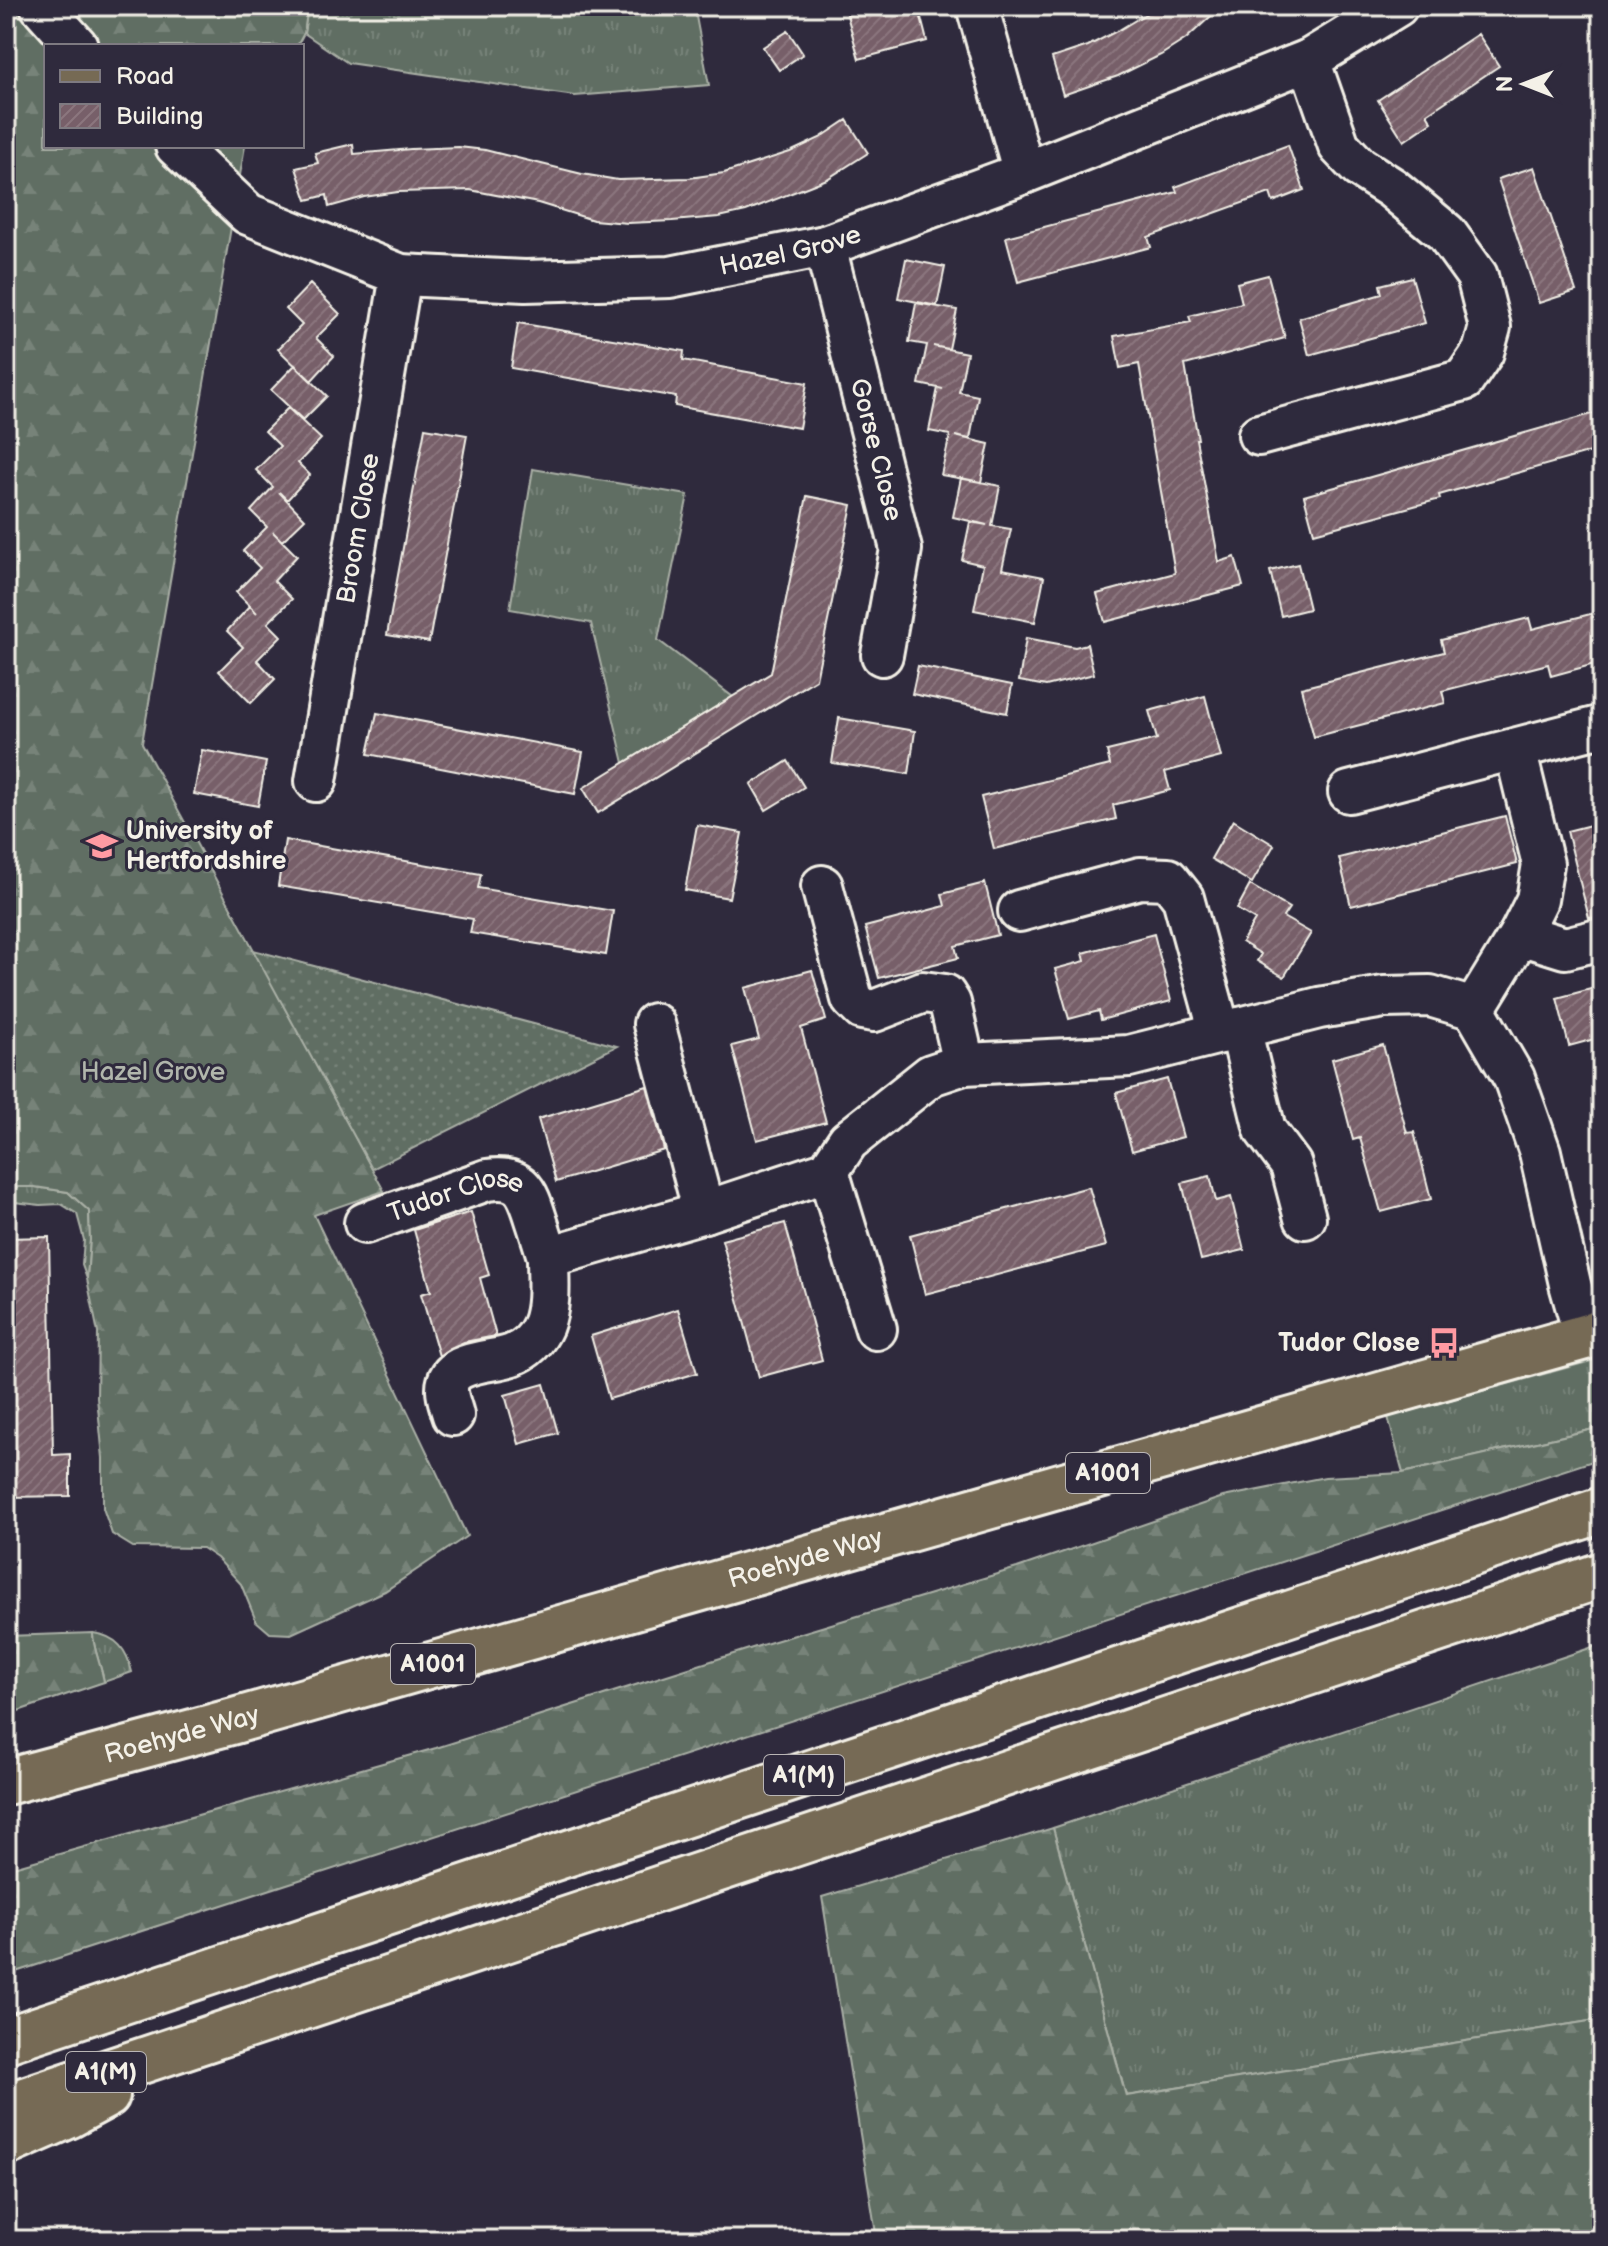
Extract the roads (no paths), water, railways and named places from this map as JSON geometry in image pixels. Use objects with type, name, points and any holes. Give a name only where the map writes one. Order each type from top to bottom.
[{"type":"main road","name":"Roehyde Way","points":[[6,1782],[264,1712],[1593,1335]]},
{"type":"main road","name":"A1(M)","points":[[6,2040],[1602,1510]]},
{"type":"main road","name":"A1(M)","points":[[6,2106],[1602,1575]]},
{"type":"main road","points":[[6,2143],[70,2115],[206,2039]]},
{"type":"street","points":[[41,6],[75,44]]},
{"type":"street","points":[[977,6],[1024,173]]},
{"type":"street","name":"Hazel Grove","points":[[178,148],[248,214],[401,275],[525,281],[670,277],[825,246],[1024,173],[1309,60],[1397,6]]},
{"type":"street","points":[[1259,435],[1464,380],[1483,352],[1490,327],[1477,276],[1446,233],[1392,188],[1359,167],[1339,146],[1309,60]]},
{"type":"street","name":"Gorse Close","points":[[825,246],[901,549],[882,655]]},
{"type":"street","name":"Broom Close","points":[[316,781],[401,275]]},
{"type":"street","points":[[1349,792],[1602,726]]},
{"type":"street","points":[[1474,1009],[1537,900],[1543,864],[1515,749]]},
{"type":"street","points":[[1019,911],[1140,878],[1168,879],[1183,898],[1265,1130],[1291,1165],[1305,1218]]},
{"type":"street","points":[[822,886],[852,999],[862,1009],[874,1011],[923,992],[945,995],[950,1003],[964,1064]]},
{"type":"street","points":[[1520,934],[1565,948],[1602,939]]},
{"type":"street","points":[[548,1257],[704,1212],[828,1171],[848,1141],[931,1075],[964,1064],[1129,1056],[1319,1008],[1384,997],[1430,996],[1474,1009],[1514,1078],[1540,1152],[1570,1284],[1593,1335]]},
{"type":"street","points":[[654,1024],[704,1212]]},
{"type":"street","points":[[828,1171],[876,1329]]},
{"type":"street","name":"Tudor Close","points":[[365,1223],[487,1180],[503,1178],[517,1183],[528,1194],[548,1257],[548,1303],[542,1326],[528,1347],[511,1356],[462,1367],[450,1376],[446,1390],[453,1415]]},
{"type":"place","name":"University of Hertfordshire","points":[[102,846]]},
{"type":"place","name":"Tudor Close","points":[[1444,1343]]}]
